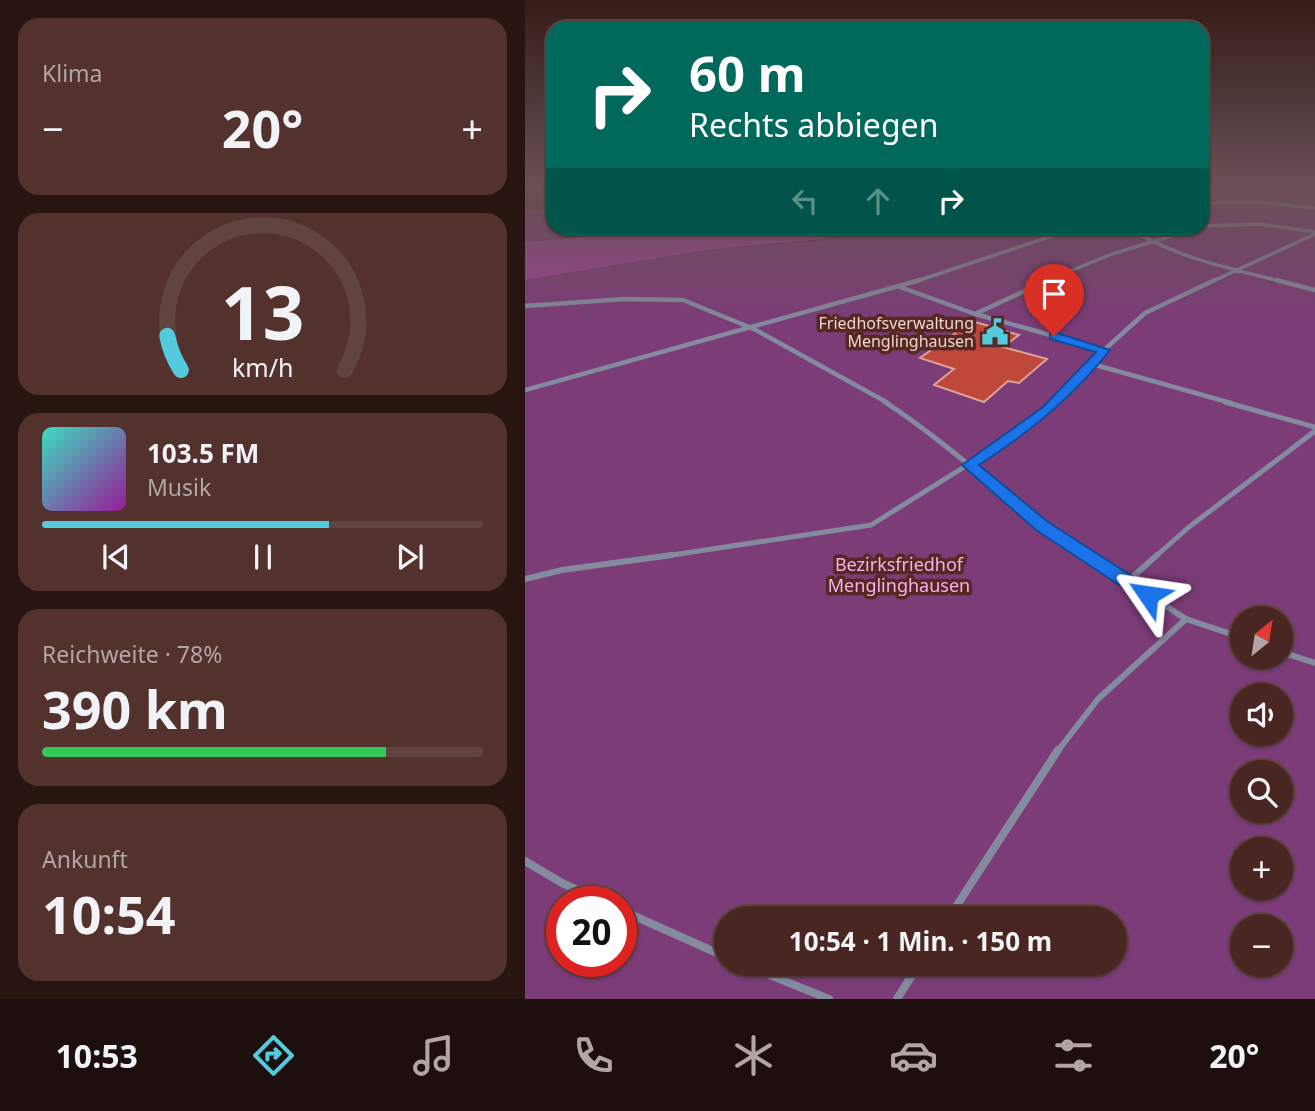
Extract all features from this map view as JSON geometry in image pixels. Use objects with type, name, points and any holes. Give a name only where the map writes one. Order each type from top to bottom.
[{"type":"lane","points":[[525,579],[562,570],[779,541],[871,525],[1014,436],[1048,410],[1104,350],[1145,313],[1315,233]]},
{"type":"lane","points":[[525,390],[900,287],[1055,235]]},
{"type":"lane","points":[[1140,235],[1240,270],[1315,290]]},
{"type":"lane","points":[[975,314],[1050,278],[1169,235]]},
{"type":"lane","points":[[900,287],[975,314],[1104,350]]},
{"type":"lane","points":[[525,306],[624,299],[683,300],[754,329],[869,390],[916,422],[1042,526],[1127,582],[1186,619],[1230,634]]},
{"type":"lane","points":[[1091,364],[1315,429]]},
{"type":"lane","points":[[1127,582],[1189,527],[1315,429]]},
{"type":"lane","points":[[956,906],[1056,753],[1098,699],[1186,619]]},
{"type":"lane","points":[[1293,656],[1315,663]]},
{"type":"lane","points":[[525,861],[569,886]]},
{"type":"lane","points":[[637,917],[714,952]]},
{"type":"lane","points":[[772,976],[829,999]]},
{"type":"lane","points":[[897,999],[911,976]]},
{"type":"green space","points":[[525,233],[581,235],[580,236],[525,242]]},
{"type":"green space","name":"Bezirksfriedhof Menglinghausen","points":[[1315,233],[1315,999],[525,999],[525,280],[709,250],[853,235]]},
{"type":"shaded area","points":[[848,235],[708,250],[525,280],[525,242],[580,237]]},
{"type":"building","points":[[972,321],[1019,335],[1003,347],[1047,359],[1019,383],[1008,381],[984,402],[934,385],[954,369],[920,358]]},
{"type":"place","name":"Friedhofsverwaltung Menglinghausen","points":[[995,332]]},
{"type":"route","points":[[1054,336],[1104,350],[1048,410],[969,465],[1042,526],[1148,595]]}]
